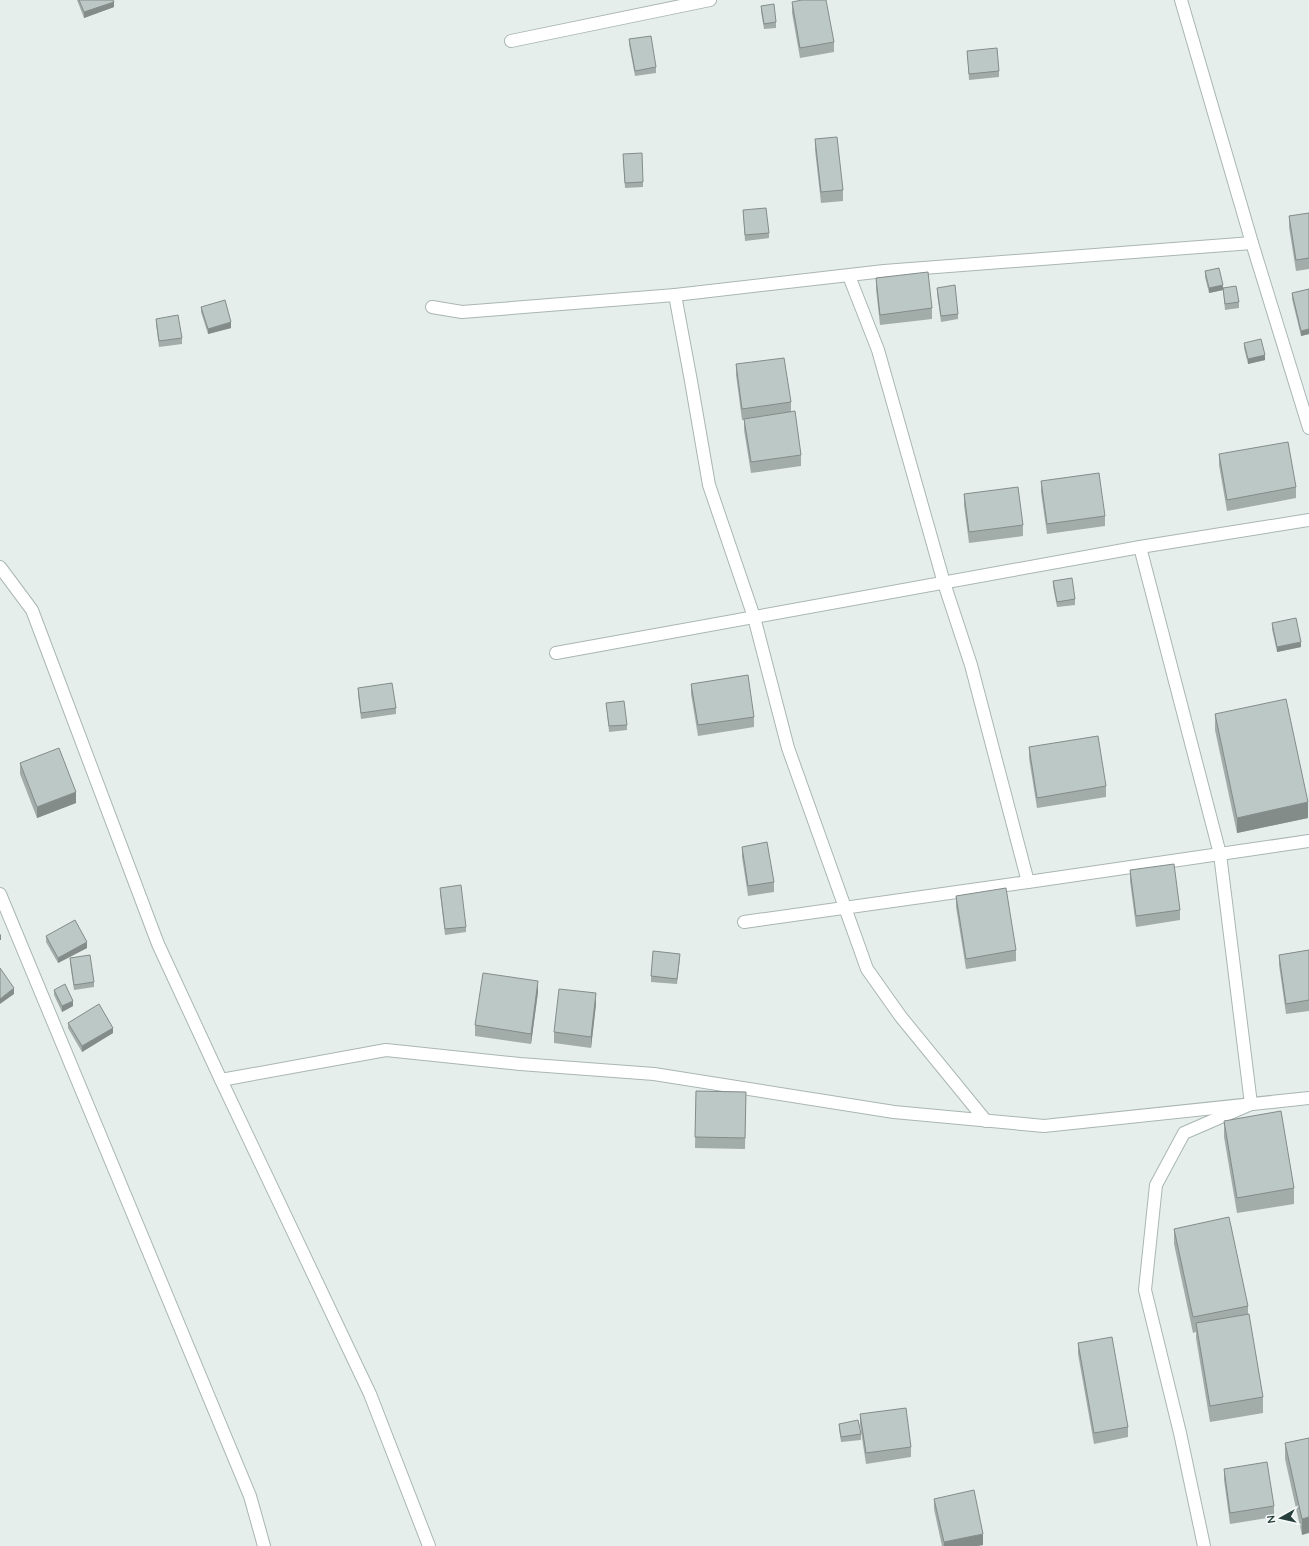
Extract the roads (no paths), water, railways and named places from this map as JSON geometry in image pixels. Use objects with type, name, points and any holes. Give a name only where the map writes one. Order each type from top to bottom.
[{"type":"street","points":[[511,41],[710,0]]},
{"type":"street","points":[[1181,0],[1252,243],[1309,428]]},
{"type":"street","points":[[432,308],[462,312],[675,295],[884,272],[1252,243]]},
{"type":"street","points":[[849,276],[878,350],[944,583],[971,665],[1028,882]]},
{"type":"street","points":[[675,295],[708,485],[754,617],[788,748],[867,969],[901,1017],[986,1121]]},
{"type":"street","points":[[556,653],[1140,547],[1309,520]]},
{"type":"street","points":[[1140,547],[1220,854],[1251,1104]]},
{"type":"street","points":[[0,567],[32,610],[158,944],[370,1394],[429,1546]]},
{"type":"street","points":[[744,922],[1028,882],[1309,840]]},
{"type":"street","points":[[0,894],[250,1496],[264,1546]]},
{"type":"street","points":[[221,1080],[386,1050],[520,1064],[654,1074],[894,1112],[1044,1126],[1309,1098]]},
{"type":"street","points":[[1204,1546],[1180,1433],[1145,1290],[1156,1185],[1184,1133],[1251,1104]]}]
